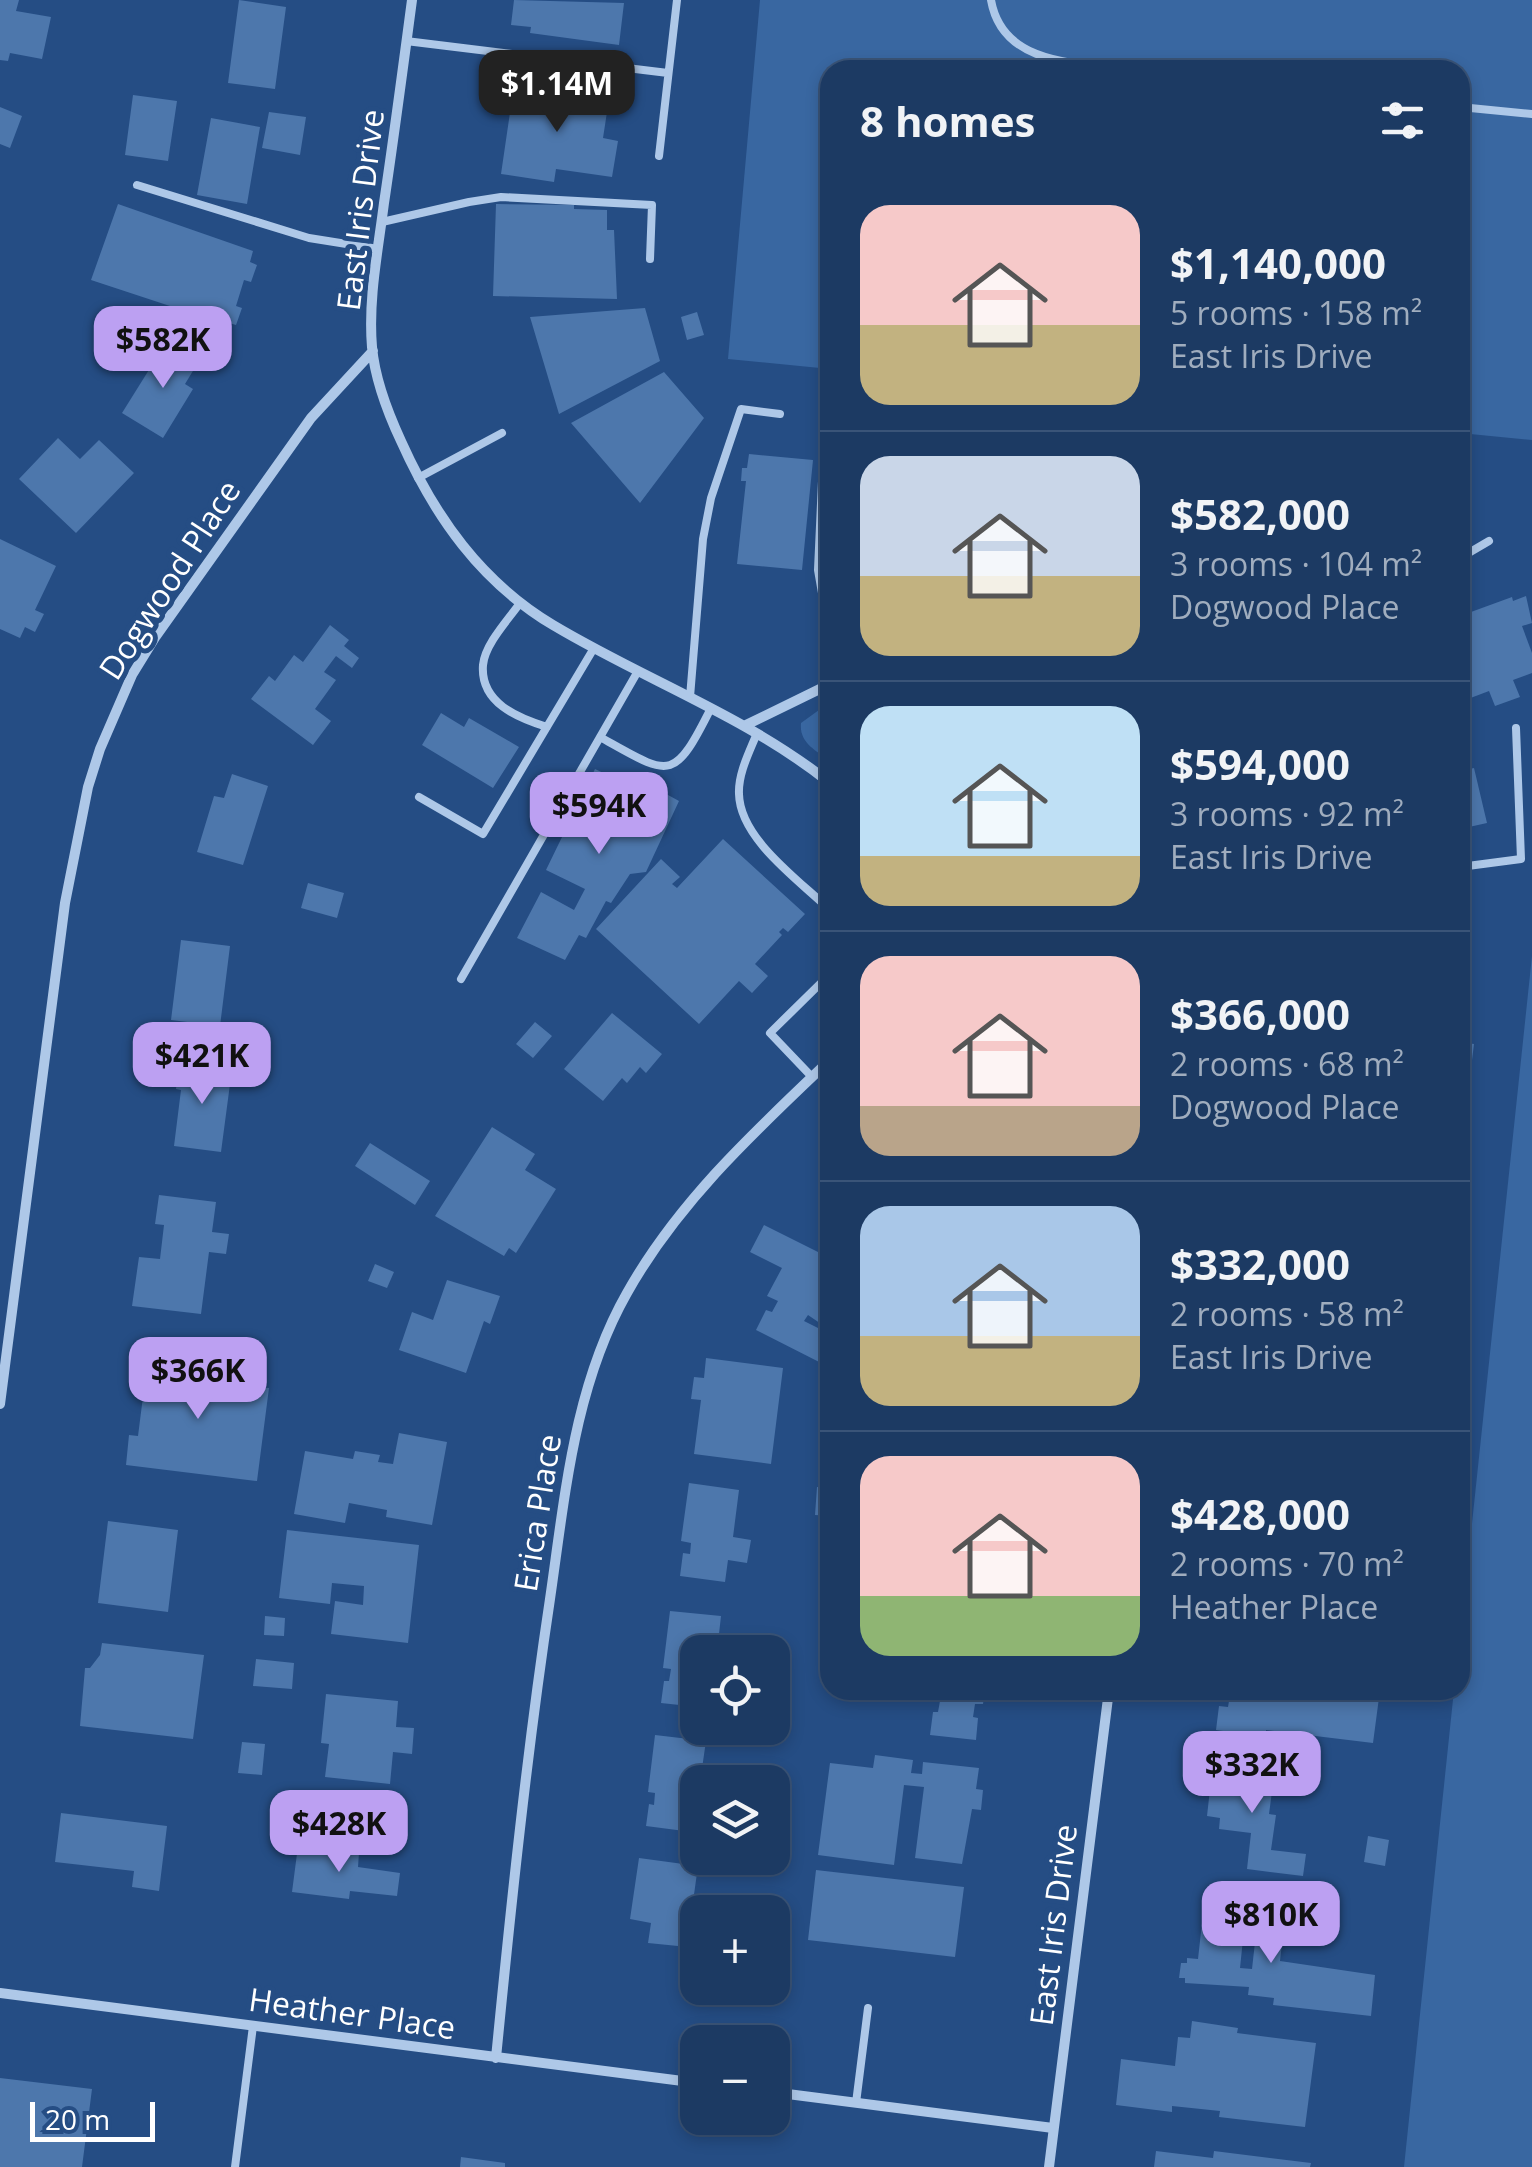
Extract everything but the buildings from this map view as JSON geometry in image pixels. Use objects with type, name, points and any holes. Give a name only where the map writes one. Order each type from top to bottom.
[{"type":"street","name":"East Iris Drive","points":[[412,0],[372,309],[373,352],[389,415],[418,478],[448,529],[470,556],[520,603],[594,648],[746,725],[820,777]]},
{"type":"street","name":"Dogwood Place","points":[[0,1404],[64,904],[78,830],[100,749],[132,676],[156,636],[311,418],[373,352]]},
{"type":"street","points":[[746,725],[820,689]]},
{"type":"street","name":"Erica Place","points":[[496,2058],[520,1815],[566,1483],[592,1373],[626,1295],[674,1223],[739,1148],[820,1069]]},
{"type":"street","name":"East Iris Drive","points":[[1048,2167],[1108,1700]]},
{"type":"street","name":"Heather Place","points":[[0,1992],[680,2081]]},
{"type":"street","points":[[790,2094],[1054,2128]]},
{"type":"lane","points":[[659,156],[677,0]]},
{"type":"lane","points":[[992,0],[1003,32],[1025,51],[1065,60]]},
{"type":"lane","points":[[406,40],[668,73]]},
{"type":"lane","points":[[1470,108],[1532,114]]},
{"type":"lane","points":[[137,185],[310,238],[378,248]]},
{"type":"lane","points":[[382,222],[501,198],[652,205],[650,259]]},
{"type":"lane","points":[[690,697],[703,539],[740,409],[780,414]]},
{"type":"lane","points":[[418,478],[502,433]]},
{"type":"lane","points":[[820,526],[820,577]]},
{"type":"lane","points":[[1470,552],[1489,541]]},
{"type":"lane","points":[[520,603],[490,648],[483,665],[486,680],[502,707],[514,716],[546,727]]},
{"type":"lane","points":[[419,797],[483,834],[594,648]]},
{"type":"lane","points":[[462,980],[638,671]]},
{"type":"lane","points":[[600,737],[652,766],[665,769],[678,764],[690,750],[712,708]]},
{"type":"lane","points":[[1470,866],[1522,859],[1516,728]]},
{"type":"lane","points":[[758,733],[744,767],[739,794],[750,832],[820,900]]},
{"type":"lane","points":[[812,1077],[770,1033],[820,984]]},
{"type":"lane","points":[[856,2103],[868,2008]]},
{"type":"lane","points":[[234,2167],[254,2026]]},
{"type":"shaded area","points":[[760,0],[1532,0],[1532,440],[1470,434],[1470,60],[820,60],[820,368],[728,359]]},
{"type":"shaded area","points":[[820,709],[820,754],[806,741],[801,723]]},
{"type":"shaded area","points":[[1532,956],[1532,2167],[1404,2167],[1453,1700],[1470,1700],[1470,1542]]}]
